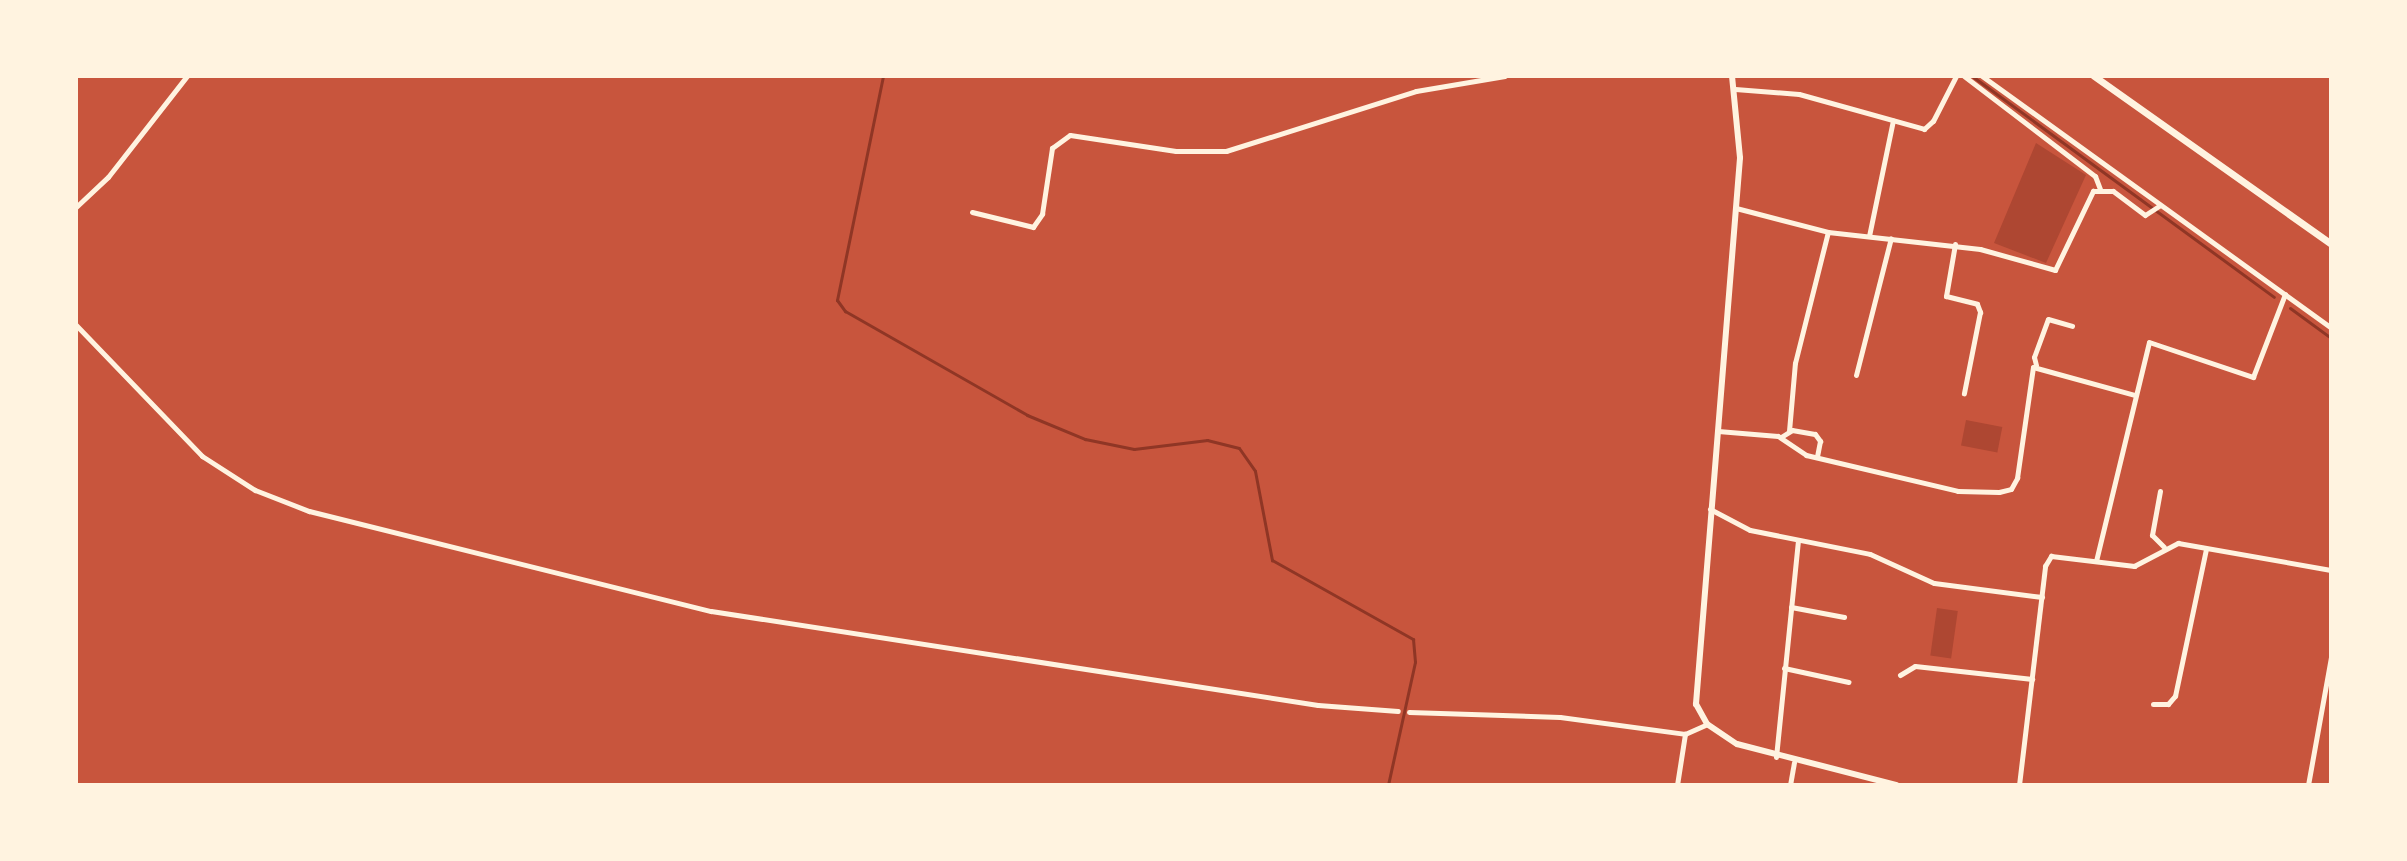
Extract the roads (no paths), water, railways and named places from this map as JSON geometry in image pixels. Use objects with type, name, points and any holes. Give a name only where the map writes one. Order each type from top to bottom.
[{"type":"main road","points":[[2094,76],[2331,244]]},
{"type":"street","points":[[76,207],[108,177],[187,76]]},
{"type":"street","points":[[972,212],[1033,227],[1042,214],[1052,148],[1070,135],[1176,151],[1226,151],[1416,91],[1505,76]]},
{"type":"street","points":[[1732,76],[1740,139],[1695,681],[1696,704],[1707,724],[1727,740],[1794,762],[1897,785]]},
{"type":"street","points":[[1735,89],[1799,94],[1927,128],[1956,76]]},
{"type":"street","points":[[1964,76],[2095,176],[2100,189],[2150,214],[2158,206]]},
{"type":"street","points":[[1982,76],[2331,328]]},
{"type":"street","points":[[1869,236],[1893,120]]},
{"type":"street","points":[[1736,208],[1828,232],[1955,244],[2055,270],[2093,191],[2100,189]]},
{"type":"street","points":[[1789,431],[1795,363],[1828,232]]},
{"type":"street","points":[[1856,375],[1891,238]]},
{"type":"street","points":[[1955,244],[1946,296],[1977,304],[1980,312],[1964,393]]},
{"type":"street","points":[[2096,561],[2149,342],[2253,377],[2285,294]]},
{"type":"street","points":[[1718,431],[1781,437],[1800,453],[1958,491],[2007,491],[2017,478],[2036,365],[2034,357],[2048,319],[2072,326]]},
{"type":"street","points":[[76,325],[202,456],[255,490],[309,511],[711,611],[1318,705],[1398,711]]},
{"type":"street","points":[[2036,365],[2135,395]]},
{"type":"street","points":[[1781,437],[1789,431],[1817,435],[1817,457]]},
{"type":"street","points":[[2160,491],[2152,535],[2164,547]]},
{"type":"street","points":[[1709,509],[1744,528],[1870,554],[1934,583],[2042,597]]},
{"type":"street","points":[[1776,757],[1798,540]]},
{"type":"street","points":[[2019,785],[2042,597],[2051,556],[2139,565],[2164,547],[2178,543],[2331,570]]},
{"type":"street","points":[[2153,704],[2168,704],[2175,696],[2206,549]]},
{"type":"street","points":[[1791,607],[1844,617]]},
{"type":"street","points":[[2308,785],[2331,657]]},
{"type":"street","points":[[1900,675],[1915,666],[2032,679]]},
{"type":"street","points":[[1784,668],[1848,682]]},
{"type":"street","points":[[1409,712],[1560,717],[1685,734],[1707,724]]},
{"type":"street","points":[[1677,785],[1685,734]]},
{"type":"street","points":[[1790,785],[1794,762]]},
{"type":"street","points":[[2153,785],[2159,785]]},
{"type":"waterway","points":[[883,76],[837,300],[845,311],[1027,415],[1085,439],[1134,449],[1207,440],[1239,448],[1255,471],[1272,560],[1413,639],[1415,662],[1388,785]]},
{"type":"waterway","points":[[1972,76],[2274,297]]},
{"type":"waterway","points":[[2290,308],[2331,338]]}]
